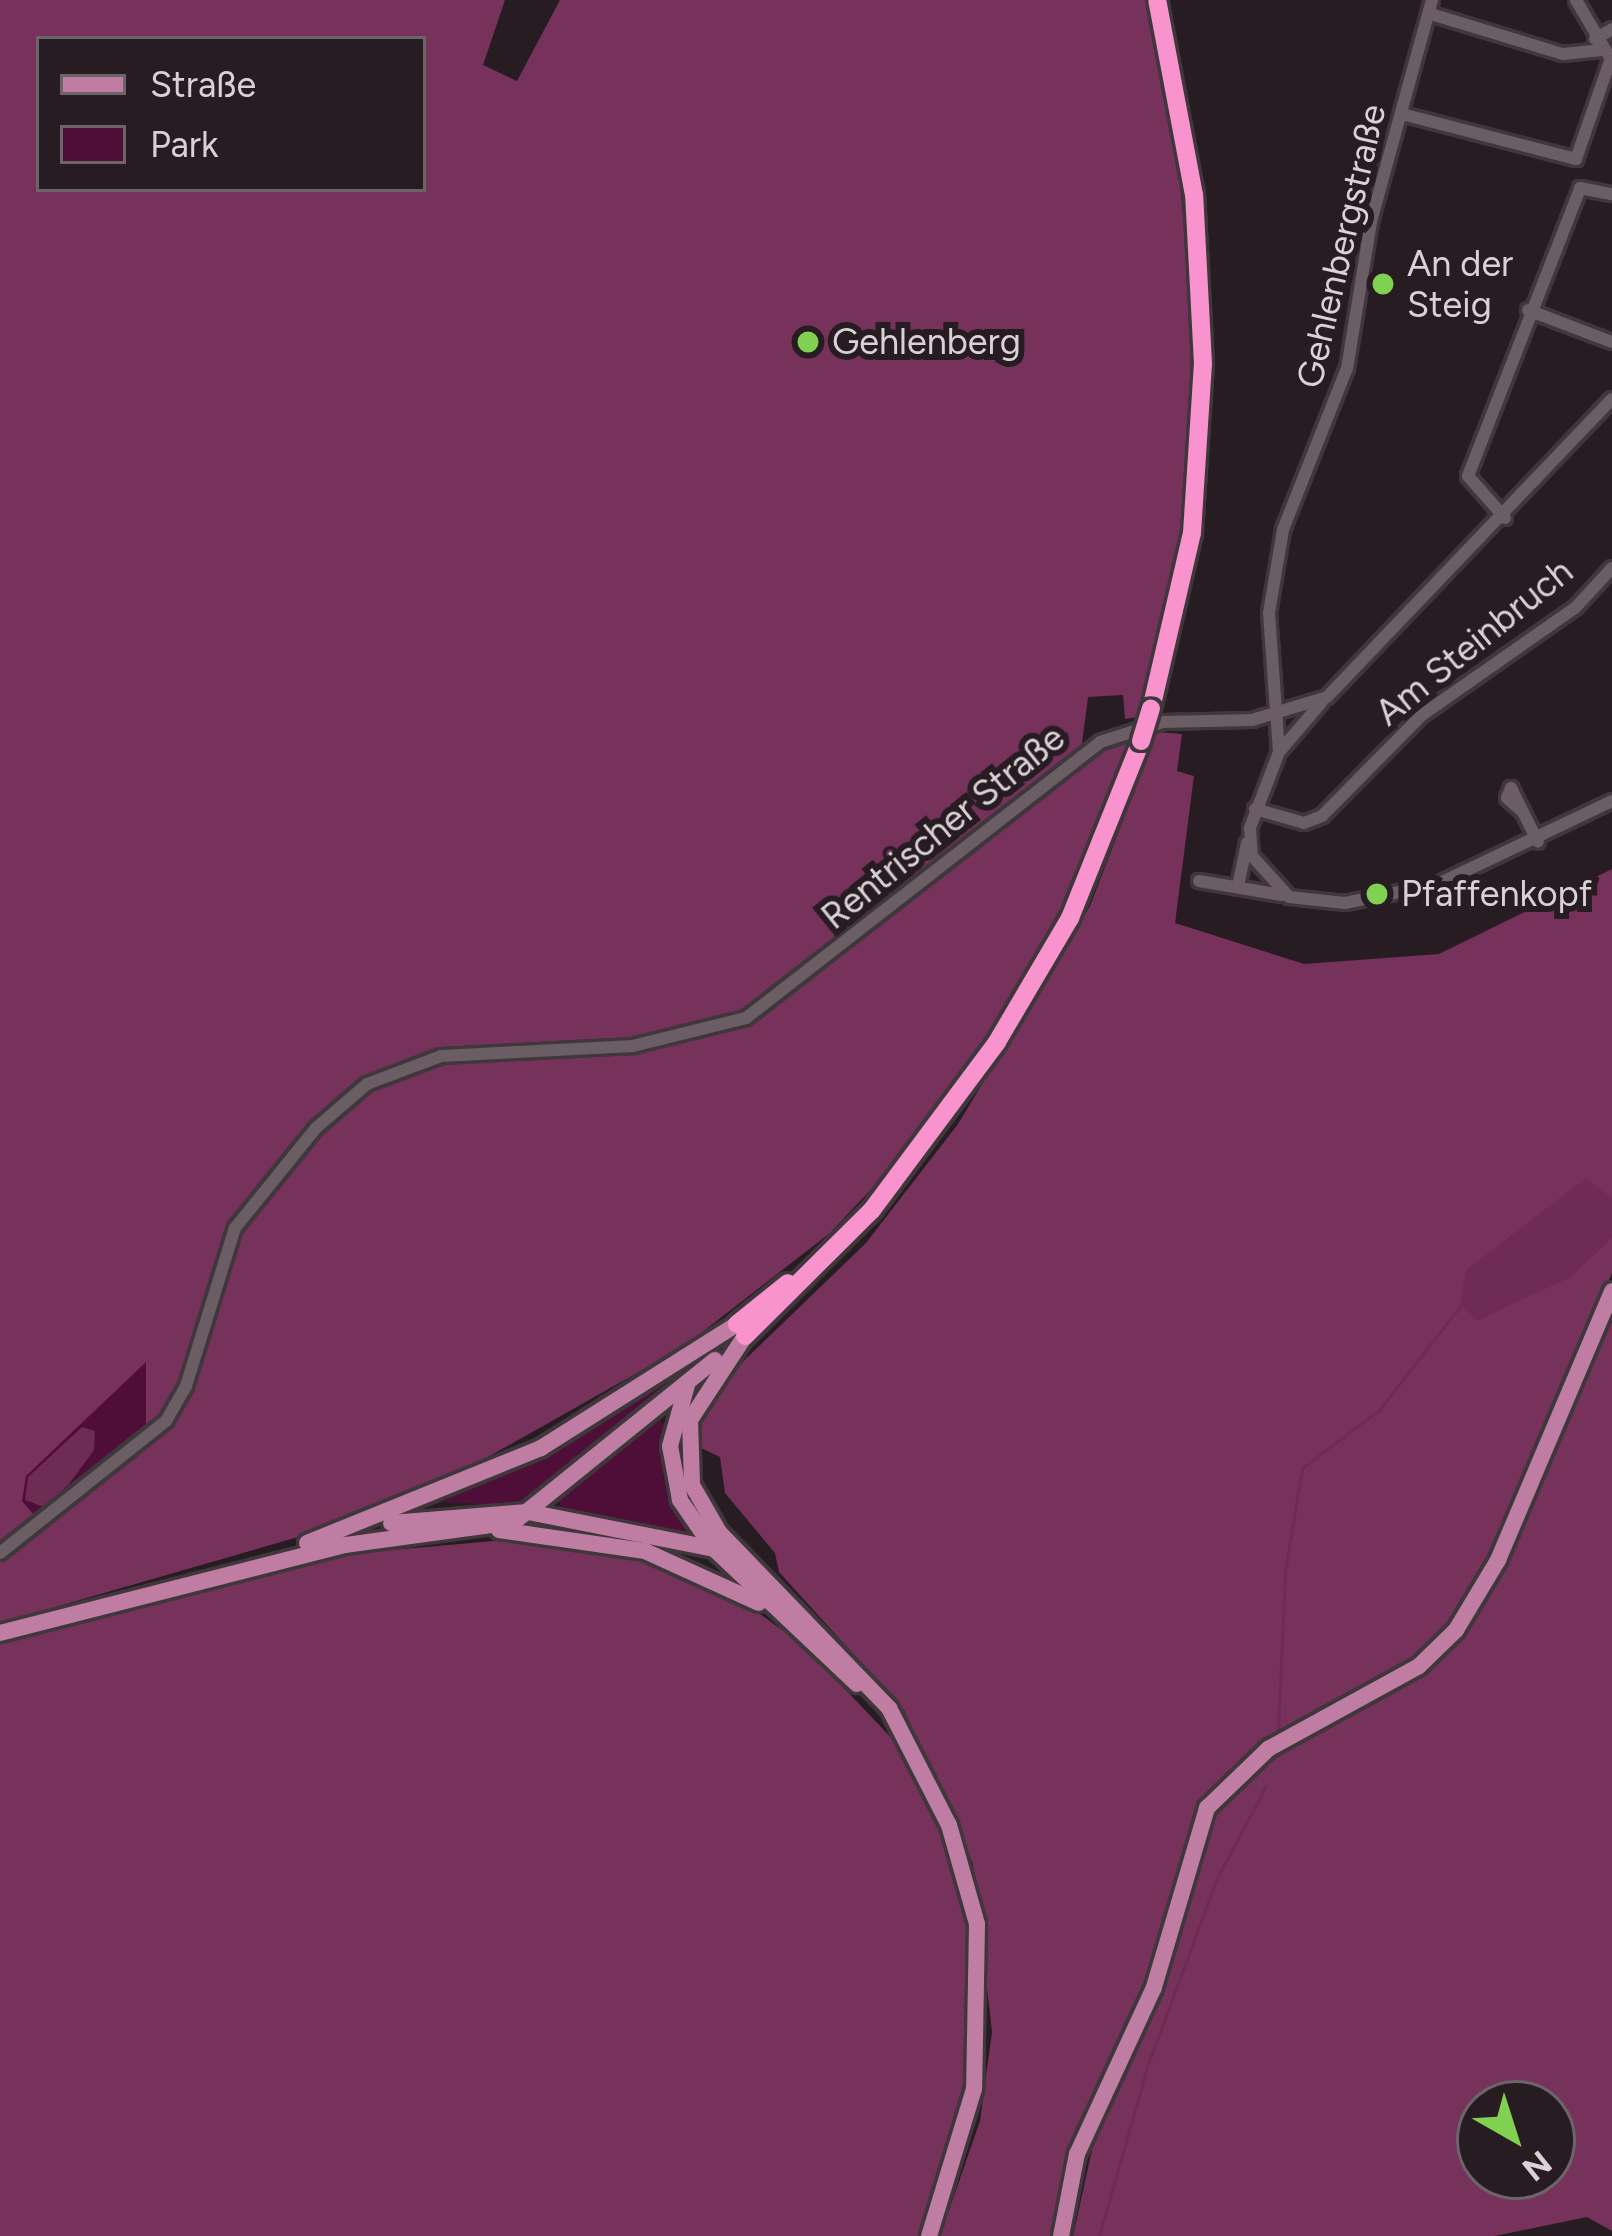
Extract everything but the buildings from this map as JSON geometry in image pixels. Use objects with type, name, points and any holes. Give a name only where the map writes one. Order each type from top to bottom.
[{"type":"highway","points":[[741,1330],[891,1185],[1038,980],[1101,854],[1142,740],[1192,533],[1203,364],[1194,195],[1157,0]]},
{"type":"main road","points":[[1061,2236],[1077,2154],[1154,1987],[1207,1808],[1268,1749],[1419,1666],[1456,1630],[1498,1560],[1612,1291]]},
{"type":"main road","points":[[0,1633],[345,1545],[468,1530],[528,1513],[688,1382],[741,1330]]},
{"type":"main road","points":[[106,1604],[354,1528],[541,1448],[741,1330]]},
{"type":"main road","points":[[741,1330],[701,1393],[686,1459],[703,1508],[753,1569],[871,1684],[906,1743],[960,1857],[982,1963],[974,2089],[929,2236]]},
{"type":"main road","points":[[688,1382],[671,1470],[713,1548],[906,1743]]},
{"type":"main road","points":[[354,1528],[528,1513],[713,1548],[753,1569]]},
{"type":"main road","points":[[468,1530],[645,1551],[713,1576],[788,1621]]},
{"type":"street","points":[[1402,114],[1576,159],[1608,78],[1605,51],[1576,0]]},
{"type":"street","points":[[1431,7],[1563,54],[1605,51]]},
{"type":"street","name":"Gehlenbergstraße","points":[[1279,752],[1269,613],[1283,530],[1347,368],[1371,222],[1431,7]]},
{"type":"street","points":[[1605,51],[1612,29]]},
{"type":"street","points":[[1505,518],[1468,476],[1528,310],[1580,188],[1612,194]]},
{"type":"street","points":[[1528,310],[1612,342]]},
{"type":"street","name":"Rentrischer Straße","points":[[0,1553],[166,1421],[186,1386],[236,1228],[341,1104],[392,1071],[441,1056],[633,1046],[746,1018],[1100,742],[1163,722],[1273,714],[1327,697],[1505,518],[1612,399]]},
{"type":"street","name":"Am Steinbruch","points":[[1255,809],[1304,823],[1322,816],[1422,715],[1576,607],[1612,568]]},
{"type":"street","points":[[1238,886],[1255,809],[1279,752],[1327,697]]},
{"type":"street","points":[[1199,880],[1320,906],[1400,893],[1538,842],[1612,800]]},
{"type":"street","points":[[1523,812],[1538,842]]},
{"type":"street","points":[[1249,836],[1261,874],[1289,897]]},
{"type":"green space","points":[[146,1361],[146,1432],[40,1523],[22,1501],[25,1476]]},
{"type":"green space","points":[[669,1380],[524,1506],[442,1502],[560,1447]]},
{"type":"green space","points":[[656,1418],[665,1425],[663,1476],[691,1538],[562,1510],[558,1498]]},
{"type":"shaded area","points":[[0,0],[505,0],[483,65],[517,81],[560,0],[1148,0],[1175,134],[1193,315],[1184,510],[1161,637],[1138,717],[1125,719],[1123,695],[1088,697],[1080,759],[1132,742],[1073,886],[991,1032],[875,1185],[830,1233],[683,1347],[440,1484],[350,1522],[0,1623]],"holes":[[[146,1362],[146,1433],[40,1522],[22,1501],[26,1476]]]},
{"type":"shaded area","points":[[1157,732],[1182,734],[1177,771],[1194,776],[1175,923],[1304,964],[1439,954],[1612,869],[1612,1273],[1496,1546],[1431,1648],[1243,1758],[1193,1815],[1157,1956],[1072,2150],[1055,2236],[940,2236],[980,2121],[992,2032],[973,1864],[904,1710],[779,1572],[775,1553],[725,1493],[720,1457],[699,1447],[702,1423],[726,1378],[866,1243],[958,1124],[1090,906]]},
{"type":"shaded area","points":[[1586,1178],[1612,1198],[1612,1238],[1571,1277],[1476,1321],[1460,1305],[1466,1270]]},
{"type":"shaded area","points":[[1612,1310],[1612,2231],[1587,2217],[1495,2236],[1073,2236],[1099,2118],[1151,2017],[1213,1815],[1262,1763],[1411,1681],[1460,1636],[1507,1560]]},
{"type":"shaded area","points":[[82,1427],[95,1431],[94,1450],[69,1484],[44,1507],[25,1500],[28,1477]]},
{"type":"shaded area","points":[[538,1537],[633,1553],[721,1586],[803,1645],[900,1747],[942,1833],[969,1927],[972,2051],[922,2236],[0,2236],[0,1641],[325,1556]]},
{"type":"waterway","points":[[1278,1731],[1285,1572],[1302,1468],[1379,1410],[1461,1305]]},
{"type":"waterway","points":[[1099,2236],[1147,2067],[1216,1880],[1266,1786]]},
{"type":"place","name":"An der Steig","points":[[1383,284]]},
{"type":"place","name":"Gehlenberg","points":[[808,342]]},
{"type":"place","name":"Pfaffenkopf","points":[[1377,894]]}]
